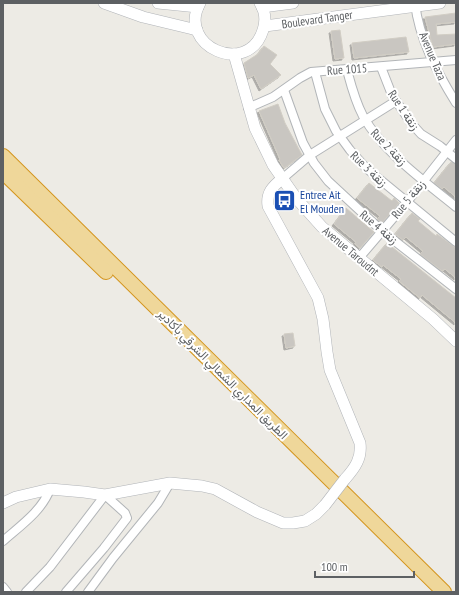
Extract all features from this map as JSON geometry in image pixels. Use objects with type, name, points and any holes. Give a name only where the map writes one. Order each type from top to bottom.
[{"type":"highway","name":"الطريق المداري الشمالي الشرقي بأكادير","points":[[3,156],[444,592]]},
{"type":"highway","name":"الطريق المداري الشمالي الشرقي بأكادير","points":[[3,172],[145,309],[432,592]]},
{"type":"street","points":[[104,3],[143,17],[197,30]]},
{"type":"street","points":[[158,3],[199,5],[196,14],[197,30],[200,37],[211,48],[222,53],[234,54],[243,52],[250,48],[262,35],[265,13],[261,5]]},
{"type":"street","name":"Boulevard Tanger","points":[[261,5],[293,3]]},
{"type":"street","name":"Boulevard Tanger","points":[[264,26],[415,4],[440,3]]},
{"type":"street","name":"Avenue Taza","points":[[415,4],[425,43],[433,62],[456,103]]},
{"type":"street","name":"Avenue Taroudnt","points":[[234,54],[248,108],[259,139],[282,179],[302,206],[315,220],[433,319],[456,341]]},
{"type":"street","name":"Rue 1015","points":[[248,108],[267,101],[304,76],[315,72],[456,60]]},
{"type":"street","name":"Rue 1 زنقة","points":[[381,67],[396,101],[416,129],[456,159]]},
{"type":"street","name":"Rue 2 زنقة","points":[[347,70],[355,98],[365,120],[383,143],[456,207]]},
{"type":"street","name":"Rue 3 زنقة","points":[[315,72],[325,109],[339,136],[350,150],[366,168],[456,242]]},
{"type":"street","name":"Rue 4 زنقة","points":[[284,90],[298,133],[321,172],[337,190],[382,231],[456,289]]},
{"type":"street","points":[[3,503],[16,497],[50,489],[105,495],[170,483],[202,486],[215,489],[256,512],[283,523],[305,521],[316,514],[325,505],[353,470],[358,461],[360,443],[330,370],[323,319],[318,298],[268,206],[267,200],[272,188],[310,155],[396,101]]},
{"type":"street","name":"Rue 5 زنقة","points":[[359,258],[456,140]]},
{"type":"street","points":[[88,592],[113,558],[158,503],[170,483]]},
{"type":"street","points":[[3,541],[41,506],[47,498],[50,489]]},
{"type":"street","points":[[26,592],[53,564],[105,495]]},
{"type":"street","points":[[66,592],[98,556],[127,518],[125,513],[105,495]]},
{"type":"street","points":[[3,587],[7,592]]},
{"type":"building","points":[[456,13],[456,22],[436,24],[437,35],[456,34],[456,44],[433,47],[425,17]]},
{"type":"building","points":[[340,30],[344,58],[335,59],[331,31]]},
{"type":"building","points":[[406,37],[409,52],[354,58],[352,43]]},
{"type":"building","points":[[264,46],[277,55],[270,64],[281,75],[261,89],[254,75],[248,78],[244,63],[258,54]]},
{"type":"building","points":[[278,104],[285,123],[302,155],[284,168],[279,160],[280,159],[259,111]]},
{"type":"building","points":[[451,162],[456,164],[456,197],[444,187],[442,189],[434,183]]},
{"type":"building","points":[[369,183],[392,201],[394,198],[399,203],[382,223],[377,219],[380,216],[357,198]]},
{"type":"building","points":[[346,208],[374,232],[360,248],[355,244],[356,242],[334,224]]},
{"type":"building","points":[[412,213],[420,219],[418,221],[436,236],[437,234],[456,248],[456,278],[445,269],[442,271],[420,254],[423,251],[406,237],[403,240],[395,234]]},
{"type":"building","points":[[387,243],[456,298],[456,323],[422,295],[420,298],[399,281],[401,279],[383,265],[382,267],[373,260]]},
{"type":"building","points":[[293,333],[295,346],[286,348],[284,334]]},
{"type":"place","name":"Entree Ait El Mouden","points":[[284,201]]}]
